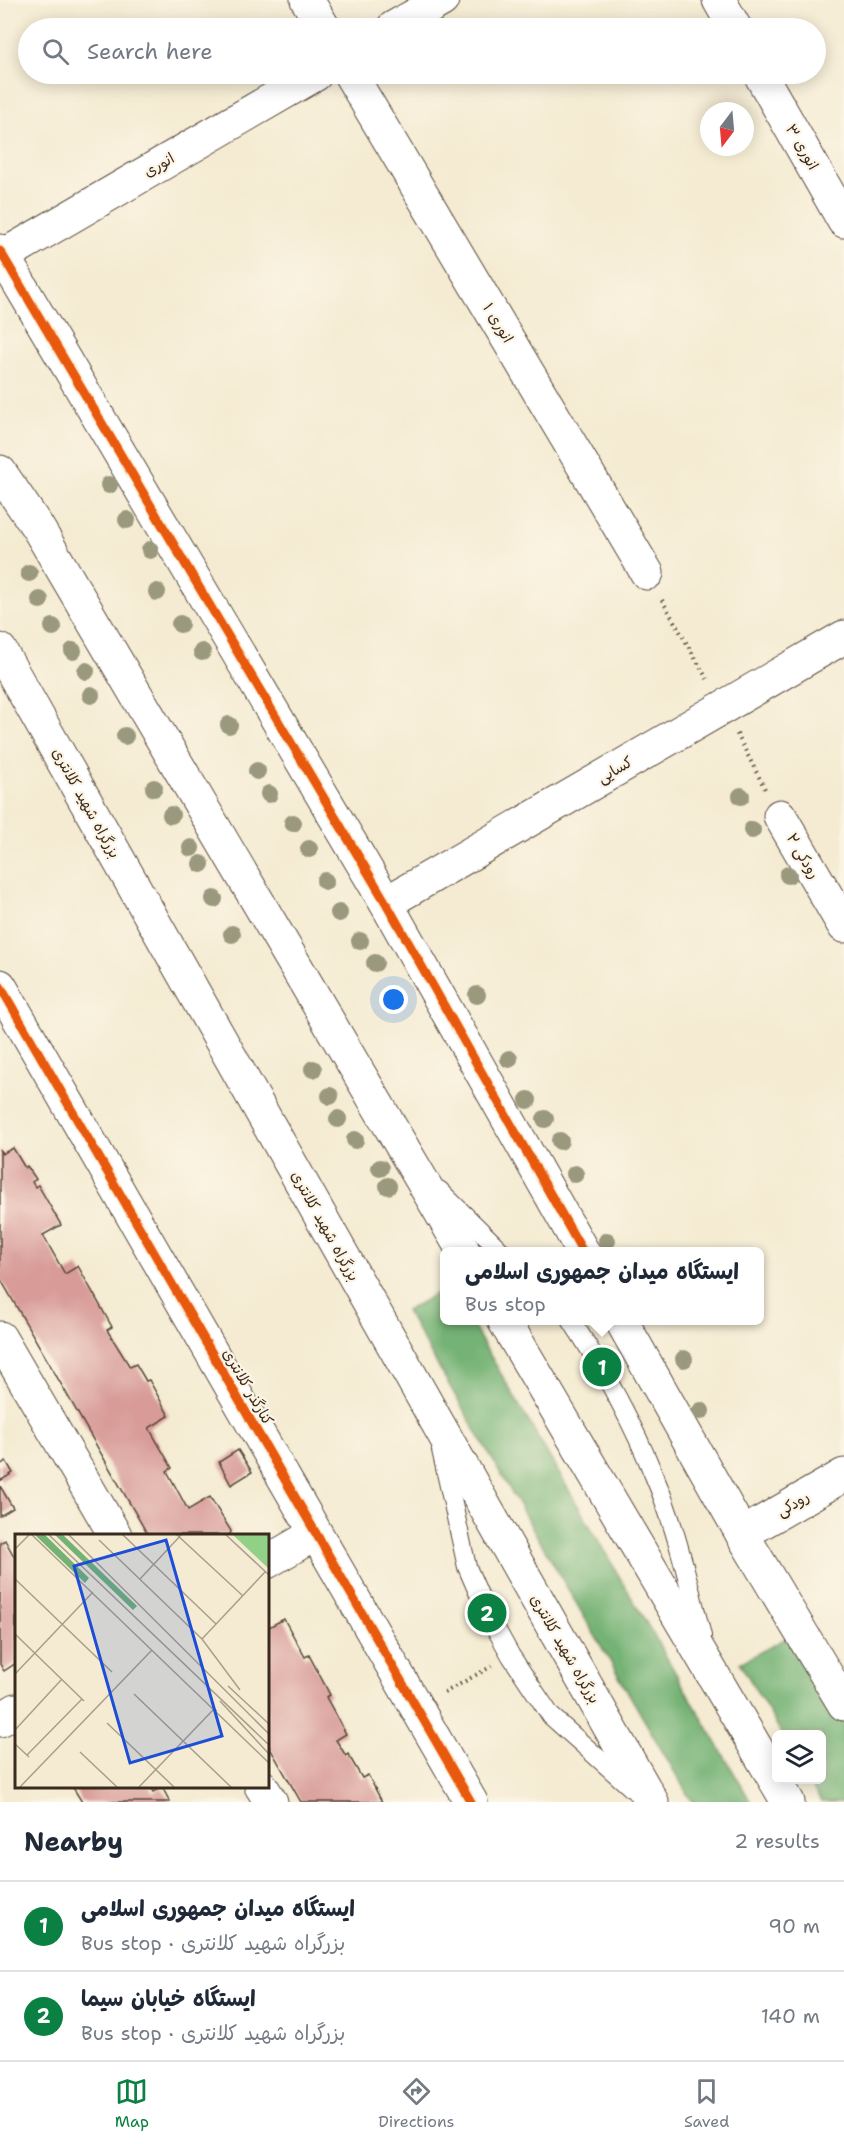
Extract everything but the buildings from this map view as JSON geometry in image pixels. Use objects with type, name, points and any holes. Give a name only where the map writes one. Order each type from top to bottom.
[{"type":"main road","points":[[307,0],[318,18]]},
{"type":"main road","points":[[410,18],[442,0]]},
{"type":"main road","points":[[719,0],[729,18]]},
{"type":"main road","name":"انوری","points":[[1,253],[298,84]]},
{"type":"main road","name":"انوری ۱","points":[[356,84],[647,573]]},
{"type":"main road","name":"انوری ۳","points":[[766,84],[844,221]]},
{"type":"main road","points":[[1,253],[386,903],[581,1247]]},
{"type":"main road","points":[[0,448],[38,528]]},
{"type":"main road","points":[[0,472],[38,528],[462,1247]]},
{"type":"main road","name":"کسایی","points":[[386,903],[844,637]]},
{"type":"main road","name":"بزرگراه شهید کلانتری","points":[[0,650],[650,1802]]},
{"type":"main road","name":"رودکی ۲","points":[[780,816],[844,926]]},
{"type":"main road","name":"کنارگذر کلانتری","points":[[0,986],[471,1802]]},
{"type":"main road","points":[[507,1325],[788,1802]]},
{"type":"main road","points":[[624,1325],[742,1534],[844,1704]]},
{"type":"main road","points":[[0,1338],[114,1534]]},
{"type":"main road","name":"رودکی","points":[[742,1534],[844,1475]]},
{"type":"main road","points":[[268,1561],[315,1534]]},
{"type":"main road","points":[[0,1720],[15,1711]]},
{"type":"main road","points":[[262,1787],[271,1802]]},
{"type":"lane","points":[[412,1163],[498,1247]]},
{"type":"lane","points":[[575,1325],[602,1367],[656,1479],[685,1569],[712,1676]]},
{"type":"lane","points":[[434,1419],[467,1568],[487,1613],[511,1656],[551,1716],[650,1802]]},
{"type":"path","points":[[417,1708],[511,1656]]},
{"type":"green space","points":[[440,1291],[440,1325],[472,1325],[751,1802],[692,1802],[406,1311]]},
{"type":"green space","points":[[792,1635],[844,1724],[844,1802],[821,1802],[810,1784],[826,1784],[826,1730],[780,1730],[740,1663]]},
{"type":"cycle path","points":[[0,251],[386,903],[580,1247]]},
{"type":"cycle path","points":[[0,986],[471,1802]]},
{"type":"place","name":"ایستگاه میدان جمهوری اسلامی","points":[[602,1367]]},
{"type":"place","name":"ایستگاه خیابان سیما","points":[[487,1613]]}]
